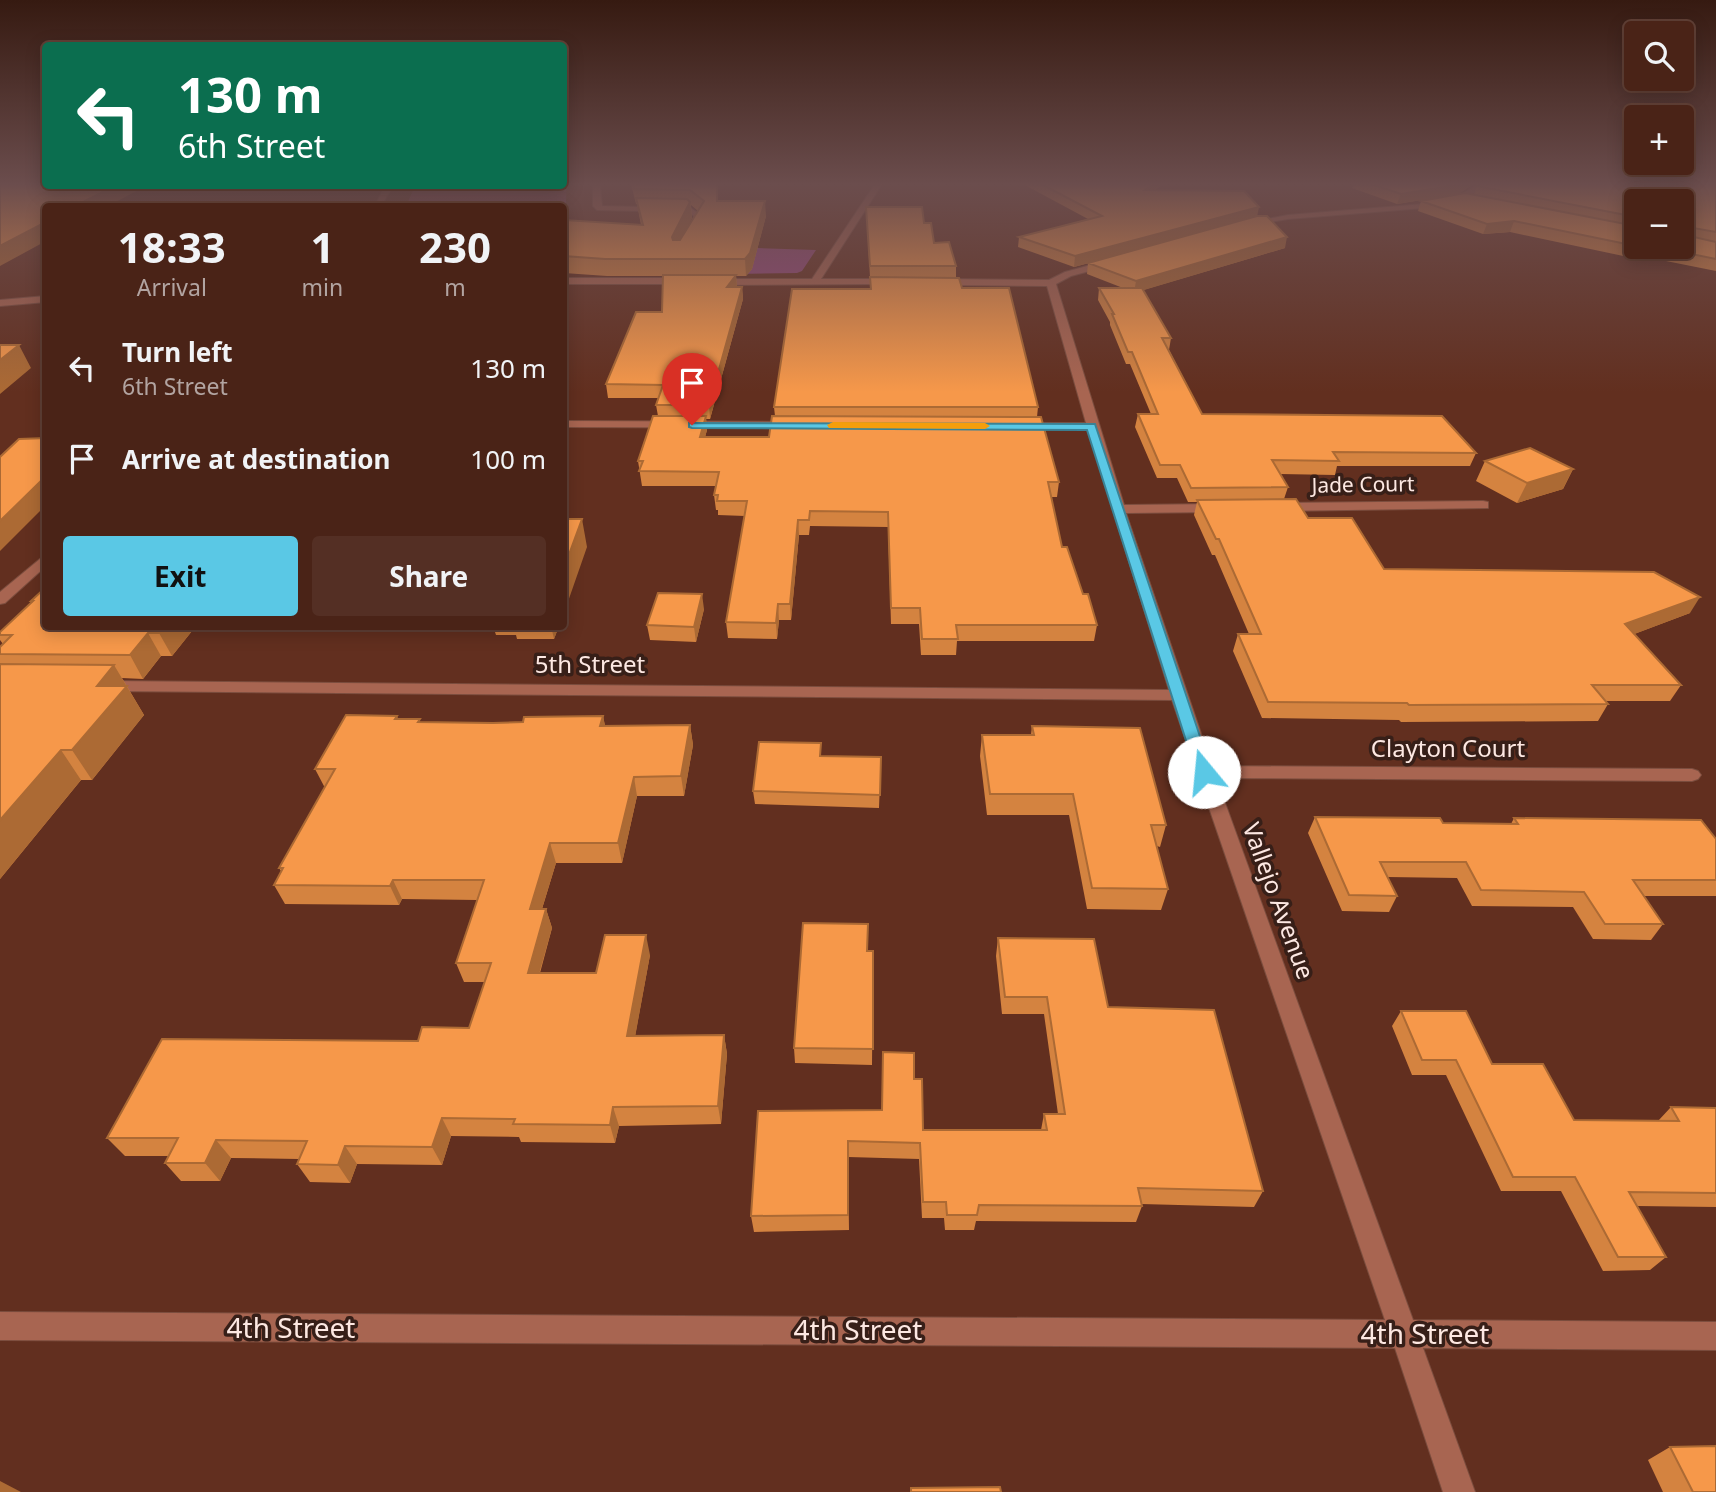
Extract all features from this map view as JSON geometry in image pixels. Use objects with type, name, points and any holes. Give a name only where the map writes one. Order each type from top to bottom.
[{"type":"street","points":[[815,282],[833,254]]},
{"type":"street","points":[[922,282],[1051,283],[1068,274],[1121,260]]},
{"type":"street","points":[[567,281],[692,282]]},
{"type":"street","points":[[704,282],[909,282]]},
{"type":"street","name":"Vallejo Avenue","points":[[1051,283],[1091,426],[1204,772],[1459,1492]]},
{"type":"street","points":[[0,303],[42,299]]},
{"type":"street","points":[[567,424],[812,425]]},
{"type":"street","points":[[1007,426],[1091,426]]},
{"type":"street","name":"Jade Court","points":[[1266,507],[1483,505]]},
{"type":"street","points":[[1117,509],[1239,508]]},
{"type":"street","points":[[0,600],[42,562]]},
{"type":"street","name":"5th Street","points":[[84,686],[1180,695]]},
{"type":"street","name":"Clayton Court","points":[[1204,772],[1692,775]]},
{"type":"street","name":"4th Street","points":[[0,1326],[1716,1336]]},
{"type":"shaded area","points":[[691,254],[814,254],[802,271],[797,273],[676,275]]},
{"type":"building","points":[[567,254],[749,254],[745,259],[605,259],[567,256]]},
{"type":"building","points":[[869,254],[952,254],[956,266],[870,266]]},
{"type":"building","points":[[1122,254],[1230,254],[1136,281],[1088,263]]},
{"type":"building","points":[[1694,254],[1716,254],[1716,259],[1694,255]]},
{"type":"building","points":[[663,275],[736,275],[727,287],[742,287],[709,405],[656,405],[663,385],[606,384],[636,312],[662,312]]},
{"type":"building","points":[[870,277],[959,278],[962,288],[1009,288],[1038,407],[774,407],[792,289],[871,289]]},
{"type":"building","points":[[1099,288],[1142,288],[1171,338],[1162,338],[1202,414],[1442,416],[1476,453],[1333,452],[1339,461],[1272,460],[1288,487],[1191,488],[1180,465],[1160,465],[1138,414],[1158,414],[1132,352],[1128,352],[1114,314]]},
{"type":"building","points":[[0,345],[19,345],[0,360]]},
{"type":"building","points":[[653,416],[706,416],[700,437],[769,437],[772,416],[1041,417],[1059,482],[1048,482],[1062,547],[1067,547],[1083,594],[1088,594],[1097,625],[956,625],[958,639],[922,639],[920,608],[891,608],[888,512],[810,511],[809,520],[798,520],[790,604],[778,604],[776,623],[726,622],[747,501],[717,501],[718,495],[714,495],[719,472],[639,471],[643,461],[638,461]]},
{"type":"building","points":[[42,438],[42,480],[0,521],[0,457],[19,439]]},
{"type":"building","points":[[1530,448],[1573,469],[1527,483],[1485,461]]},
{"type":"building","points":[[1296,499],[1308,518],[1352,518],[1384,569],[1654,572],[1700,597],[1625,624],[1681,685],[1592,685],[1608,704],[1409,705],[1268,702],[1238,634],[1261,634],[1219,539],[1216,539],[1197,500]]},
{"type":"building","points":[[567,519],[582,519],[567,560]]},
{"type":"building","points":[[42,591],[42,630],[162,630],[159,633],[148,633],[130,655],[0,654],[0,647],[12,635],[0,635],[0,632]]},
{"type":"building","points":[[658,593],[702,594],[694,627],[647,625]]},
{"type":"building","points":[[0,664],[114,665],[97,686],[127,686],[72,750],[61,750],[0,820]]},
{"type":"building","points":[[346,715],[397,716],[395,719],[420,719],[418,722],[493,723],[523,722],[524,717],[603,716],[600,726],[690,725],[681,776],[634,777],[618,843],[550,843],[530,909],[546,909],[528,973],[596,973],[605,935],[646,935],[627,1036],[724,1035],[718,1106],[613,1107],[610,1125],[513,1124],[515,1119],[442,1118],[432,1147],[345,1146],[338,1165],[297,1164],[307,1141],[216,1140],[205,1163],[165,1163],[178,1138],[107,1138],[162,1039],[418,1041],[422,1027],[469,1028],[491,963],[456,963],[484,880],[393,880],[390,886],[274,885],[283,868],[279,868],[335,769],[315,769]]},
{"type":"building","points":[[1032,726],[1140,728],[1166,825],[1151,825],[1168,889],[1092,888],[1073,794],[990,794],[982,735],[1034,735]]},
{"type":"building","points":[[759,742],[821,743],[820,756],[881,757],[880,795],[753,791]]},
{"type":"building","points":[[1315,817],[1440,818],[1443,823],[1518,824],[1514,818],[1701,820],[1716,839],[1716,880],[1633,880],[1663,924],[1605,924],[1584,892],[1481,890],[1466,862],[1380,862],[1397,896],[1349,895]]},
{"type":"building","points":[[803,923],[868,924],[867,951],[873,951],[873,1049],[794,1048]]},
{"type":"building","points":[[998,938],[1094,939],[1108,1007],[1214,1010],[1263,1191],[1138,1188],[1142,1206],[979,1205],[977,1215],[947,1215],[946,1202],[923,1202],[920,1143],[848,1141],[848,1215],[751,1216],[758,1111],[882,1110],[883,1052],[914,1053],[914,1079],[922,1079],[923,1130],[1047,1130],[1044,1114],[1065,1114],[1047,997],[1005,997]]},
{"type":"building","points":[[1401,1011],[1466,1011],[1492,1064],[1543,1064],[1574,1120],[1679,1121],[1671,1107],[1716,1108],[1716,1193],[1629,1192],[1666,1257],[1618,1257],[1575,1177],[1513,1177],[1456,1060],[1422,1060]]},
{"type":"building","points":[[1716,1446],[1716,1492],[1693,1492],[1670,1447]]},
{"type":"building","points":[[1000,1487],[1001,1492],[911,1492],[911,1488]]},
{"type":"slow traffic","points":[[833,425],[985,426]]},
{"type":"route","points":[[692,425],[1091,426],[1204,772]]}]
